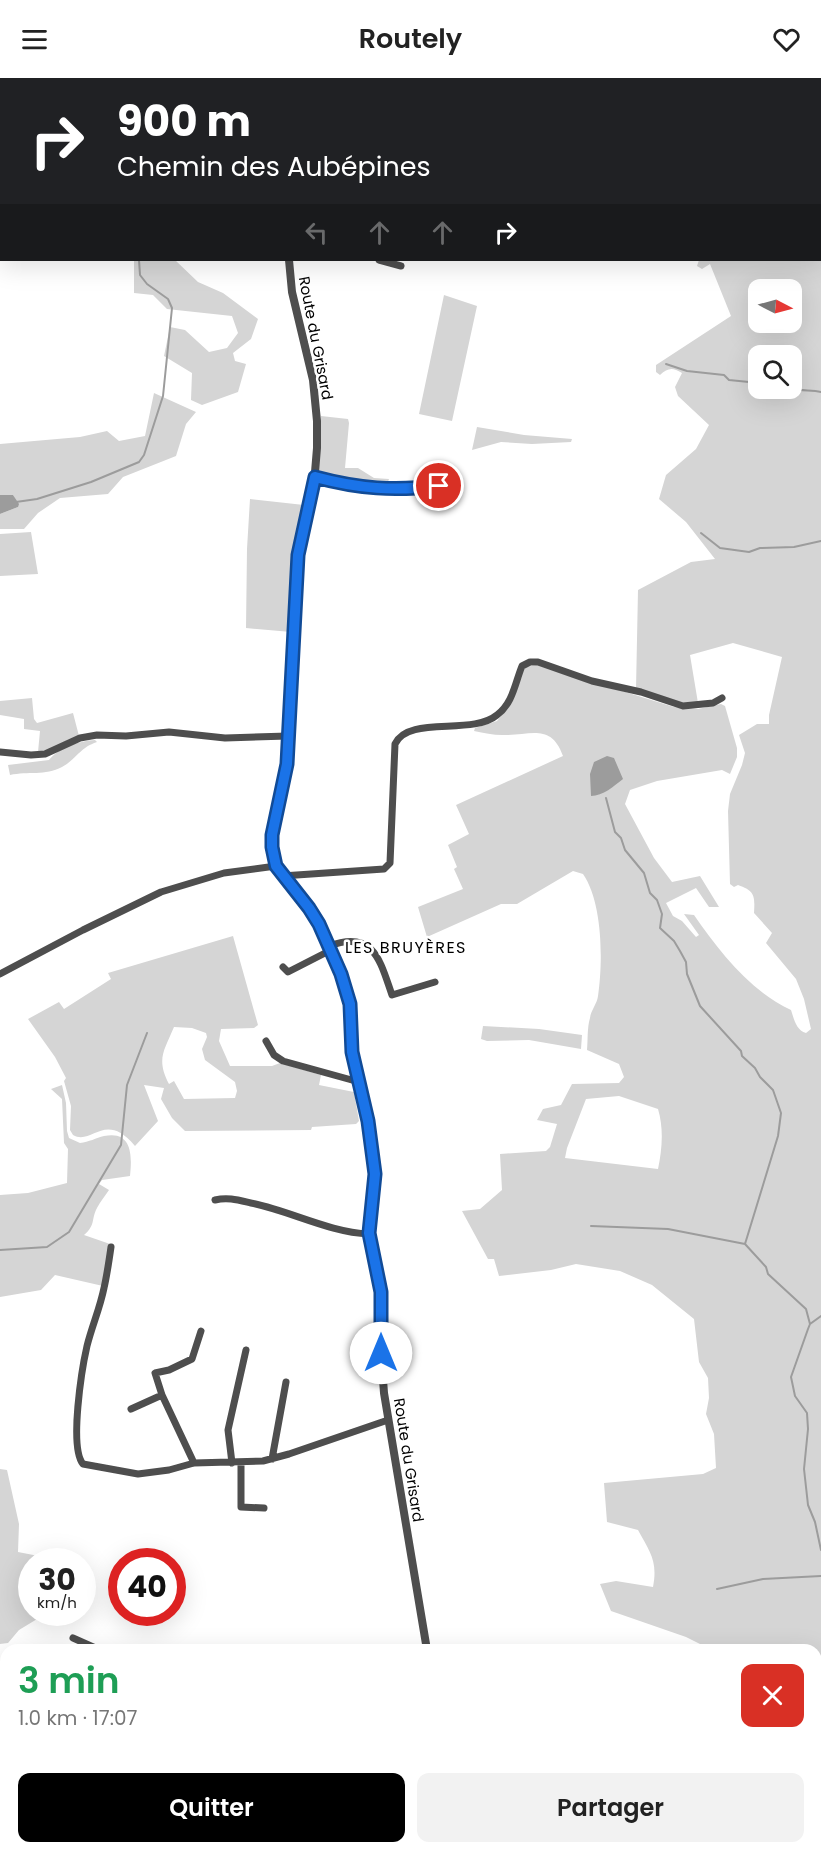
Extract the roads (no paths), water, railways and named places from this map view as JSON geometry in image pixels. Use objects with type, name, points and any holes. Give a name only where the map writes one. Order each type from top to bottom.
[{"type":"street","name":"Route du Grisard","points":[[289,261],[291,286],[316,401],[317,448],[315,477],[298,555],[285,777],[272,835],[272,847],[276,866],[282,876],[315,916],[341,974],[350,1004],[352,1052],[368,1121],[375,1174],[369,1233],[381,1292],[382,1366],[388,1420],[426,1644]]},
{"type":"street","points":[[383,261],[401,266]]},
{"type":"street","points":[[315,477],[370,489],[403,490],[439,486]]},
{"type":"street","points":[[282,876],[384,869],[390,863],[395,744],[398,738],[411,730],[470,726],[487,722],[504,709],[515,689],[522,666],[530,662],[545,664],[592,681],[641,692],[683,706],[713,703],[722,698]]},
{"type":"street","points":[[0,752],[45,754],[80,738],[97,735],[126,736],[169,732],[225,738],[288,736]]},
{"type":"street","points":[[0,974],[161,892],[224,873],[276,866]]},
{"type":"street","points":[[283,968],[288,972],[330,948],[353,940],[372,948],[380,958],[392,995],[435,982]]},
{"type":"street","points":[[266,1041],[274,1055],[283,1061],[359,1082]]},
{"type":"street","points":[[215,1200],[225,1198],[273,1208],[352,1233],[369,1233]]},
{"type":"street","points":[[111,1247],[104,1290],[87,1347],[83,1372],[77,1434],[77,1449],[81,1461],[90,1466],[138,1474],[169,1470],[194,1463],[272,1460],[388,1420]]},
{"type":"street","points":[[194,1463],[162,1395],[155,1373],[169,1370],[192,1359],[201,1330]]},
{"type":"street","points":[[231,1463],[228,1430],[246,1350]]},
{"type":"street","points":[[272,1460],[285,1382]]},
{"type":"street","points":[[131,1409],[162,1395]]},
{"type":"street","points":[[241,1462],[241,1507],[264,1508]]},
{"type":"street","points":[[73,1638],[86,1644]]},
{"type":"waterway","points":[[16,502],[37,499],[91,482],[139,462],[144,455],[163,396],[172,308],[168,299],[147,284],[140,275],[139,261]]},
{"type":"waterway","points":[[666,364],[687,371],[724,375],[729,380],[748,382]]},
{"type":"waterway","points":[[802,390],[821,392]]},
{"type":"waterway","points":[[701,533],[720,548],[749,552],[760,548],[794,547],[821,541]]},
{"type":"waterway","points":[[606,798],[615,832],[621,838],[625,850],[644,873],[650,893],[657,900],[662,914],[660,928],[674,941],[686,962],[687,974],[700,1006],[773,1090],[781,1113],[778,1136],[745,1244],[766,1267],[768,1274],[806,1309],[810,1324]]},
{"type":"waterway","points":[[0,1250],[47,1247],[69,1232],[121,1145],[127,1085],[147,1033]]},
{"type":"waterway","points":[[591,1226],[668,1229],[745,1244]]},
{"type":"waterway","points":[[821,1316],[810,1324],[791,1377],[795,1396],[807,1413],[808,1429],[804,1469],[808,1505],[815,1522],[821,1550]]},
{"type":"waterway","points":[[717,1589],[763,1579],[821,1576]]},
{"type":"district","name":"LES BRUYÈRES","points":[[406,947]]}]
